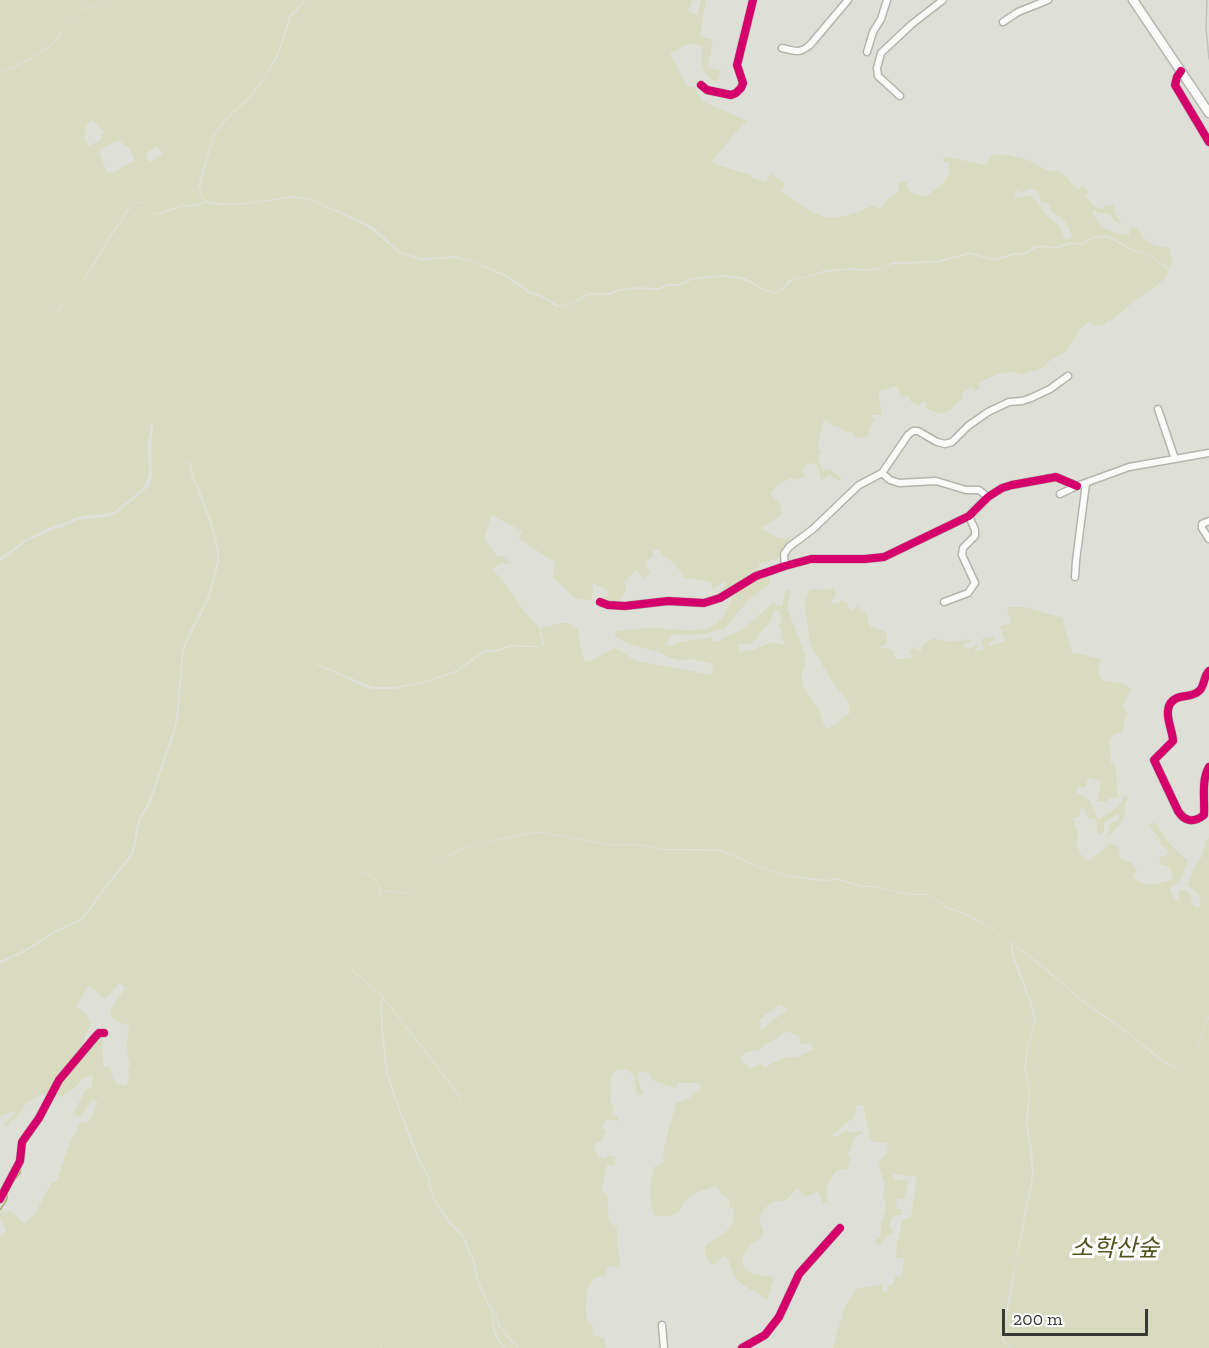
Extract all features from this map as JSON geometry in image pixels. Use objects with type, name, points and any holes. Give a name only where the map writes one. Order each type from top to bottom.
[{"type":"main road","points":[[1133,0],[1209,113]]},
{"type":"street","points":[[700,85],[707,90],[731,95],[741,88],[743,83],[737,65],[753,0]]},
{"type":"street","points":[[782,48],[797,52],[810,45],[848,0]]},
{"type":"street","points":[[867,52],[887,0]]},
{"type":"street","points":[[900,96],[878,76],[877,68],[881,53],[912,24],[943,0]]},
{"type":"street","points":[[1004,22],[1018,12],[1048,0]]},
{"type":"street","points":[[1181,71],[1175,85],[1209,142]]},
{"type":"street","points":[[785,566],[784,554],[789,547],[820,522],[859,485],[882,473],[913,431],[937,442],[945,444],[952,442],[968,426],[988,412],[1009,402],[1031,399],[1050,390],[1068,376]]},
{"type":"street","points":[[1158,409],[1175,459]]},
{"type":"street","points":[[1060,494],[1129,467],[1208,455]]},
{"type":"street","points":[[882,473],[890,480],[899,483],[936,481],[966,490],[979,490],[988,497]]},
{"type":"street","points":[[600,602],[626,606],[668,601],[704,603],[720,598],[756,576],[811,559],[865,560],[884,557],[969,516],[988,497],[1012,484],[1056,477],[1077,486]]},
{"type":"street","points":[[1076,577],[1086,483]]},
{"type":"street","points":[[944,602],[968,592],[975,583],[962,555],[963,548],[975,536],[969,516]]},
{"type":"street","points":[[1209,521],[1202,524],[1202,528],[1209,539]]},
{"type":"street","points":[[1209,671],[1200,691],[1176,698],[1168,706],[1173,741],[1154,760],[1178,811],[1186,820],[1196,820],[1204,815],[1204,784],[1209,767]]},
{"type":"street","points":[[0,1199],[20,1161],[22,1142],[59,1080],[96,1036],[104,1033]]},
{"type":"street","points":[[742,1348],[765,1335],[779,1317],[799,1274],[840,1228]]},
{"type":"street","points":[[662,1325],[664,1348]]},
{"type":"green space","points":[[0,0],[107,0],[99,5],[87,6],[78,14],[85,8],[100,5],[108,0],[304,0],[289,16],[279,50],[265,76],[213,135],[198,186],[204,202],[176,207],[160,213],[152,211],[154,213],[160,215],[183,206],[192,207],[206,203],[247,204],[290,198],[305,199],[367,226],[399,253],[421,260],[455,258],[471,262],[504,276],[530,294],[539,296],[557,307],[577,302],[589,295],[609,295],[636,289],[659,290],[668,286],[679,286],[692,280],[722,277],[741,279],[775,294],[795,279],[825,272],[878,270],[893,264],[937,263],[970,254],[992,260],[1003,259],[1013,255],[1024,255],[1036,248],[1056,249],[1070,244],[1082,245],[1092,239],[1107,237],[1133,251],[1149,256],[1169,271],[1158,284],[1111,321],[1109,320],[1103,326],[1099,324],[1094,327],[1088,322],[1080,329],[1066,351],[1043,367],[1022,375],[1011,372],[989,378],[979,383],[980,388],[975,391],[971,387],[962,393],[962,399],[946,412],[938,413],[926,408],[927,403],[924,401],[919,405],[911,402],[909,396],[901,397],[897,386],[878,391],[882,415],[871,415],[875,419],[869,429],[869,434],[864,437],[856,439],[852,431],[845,432],[824,419],[818,443],[818,450],[821,451],[818,460],[823,471],[829,469],[841,478],[840,481],[829,475],[821,480],[817,464],[809,463],[802,470],[805,477],[796,480],[788,479],[775,488],[770,493],[780,505],[782,514],[761,528],[780,538],[795,539],[783,549],[781,557],[759,564],[759,571],[710,600],[709,597],[722,590],[727,584],[725,582],[712,589],[712,583],[708,581],[683,578],[682,572],[659,549],[653,551],[653,556],[645,562],[650,573],[643,578],[637,570],[624,581],[626,590],[619,604],[604,601],[608,591],[593,583],[592,600],[576,599],[553,577],[555,562],[519,539],[522,531],[491,515],[484,539],[498,557],[502,556],[511,563],[500,564],[492,569],[539,628],[542,646],[509,645],[486,650],[457,670],[422,682],[394,687],[373,687],[313,662],[365,687],[395,689],[423,683],[457,672],[487,652],[500,651],[509,647],[543,647],[541,628],[569,623],[578,630],[582,655],[586,661],[592,661],[614,648],[637,661],[712,675],[713,664],[692,659],[677,660],[632,645],[615,637],[616,631],[708,628],[722,618],[738,591],[768,576],[770,580],[768,586],[749,600],[724,630],[704,634],[671,635],[666,644],[672,646],[681,642],[711,637],[713,641],[719,642],[741,631],[774,602],[782,607],[785,592],[788,589],[790,592],[787,608],[805,654],[801,677],[804,688],[820,712],[825,728],[829,728],[850,713],[849,702],[834,684],[810,643],[805,605],[809,591],[813,589],[834,588],[836,595],[830,603],[838,604],[841,600],[848,603],[848,608],[853,610],[857,606],[868,616],[868,624],[871,627],[886,632],[887,642],[878,648],[893,650],[896,659],[910,659],[913,655],[910,652],[912,647],[921,652],[922,645],[935,638],[946,641],[969,639],[970,643],[962,646],[968,649],[977,645],[974,650],[976,652],[984,650],[981,639],[993,637],[995,640],[988,643],[990,646],[1005,641],[1000,626],[1011,623],[1007,608],[1009,607],[1024,607],[1062,618],[1072,652],[1101,659],[1099,673],[1101,678],[1126,685],[1131,690],[1122,706],[1128,714],[1124,721],[1123,732],[1113,735],[1109,741],[1111,763],[1115,764],[1118,797],[1105,802],[1097,801],[1101,782],[1089,777],[1085,787],[1078,786],[1076,792],[1089,800],[1098,819],[1117,807],[1126,795],[1128,799],[1124,806],[1125,814],[1114,832],[1107,837],[1111,822],[1117,821],[1119,815],[1104,823],[1104,831],[1101,834],[1097,832],[1095,819],[1088,818],[1085,809],[1080,808],[1080,816],[1072,818],[1077,830],[1076,842],[1081,855],[1088,861],[1111,843],[1119,848],[1120,858],[1133,864],[1137,870],[1133,878],[1138,881],[1153,884],[1173,879],[1169,866],[1161,864],[1159,857],[1168,855],[1168,852],[1161,846],[1160,839],[1149,826],[1154,822],[1173,847],[1188,860],[1180,880],[1169,889],[1175,899],[1180,902],[1178,895],[1180,890],[1190,894],[1192,904],[1197,908],[1201,905],[1200,898],[1188,885],[1193,870],[1201,858],[1206,840],[1209,838],[1209,1015],[1195,1050],[1176,1068],[1084,1001],[1011,942],[970,915],[947,907],[929,894],[898,892],[876,886],[863,886],[837,878],[825,880],[788,875],[763,868],[720,849],[666,849],[644,845],[628,844],[614,845],[541,832],[527,833],[507,837],[461,849],[429,869],[462,850],[527,834],[541,833],[614,846],[628,845],[666,850],[720,851],[763,869],[787,876],[809,880],[825,881],[837,880],[862,887],[876,887],[898,893],[929,895],[946,908],[969,916],[1010,942],[1012,956],[1034,1020],[1024,1069],[1029,1090],[1026,1122],[1032,1174],[1002,1330],[1002,1341],[1011,1348],[833,1348],[844,1309],[856,1289],[882,1285],[882,1291],[887,1292],[888,1286],[893,1284],[896,1275],[901,1278],[904,1258],[896,1258],[897,1244],[902,1221],[911,1217],[917,1177],[893,1174],[893,1179],[909,1181],[904,1199],[897,1199],[896,1208],[902,1210],[901,1215],[893,1215],[889,1225],[893,1232],[880,1245],[874,1242],[881,1236],[881,1224],[886,1208],[883,1196],[885,1184],[879,1168],[880,1160],[887,1152],[888,1143],[871,1142],[863,1105],[856,1105],[855,1116],[831,1136],[836,1137],[845,1131],[850,1133],[863,1131],[853,1140],[847,1154],[850,1159],[847,1169],[836,1170],[830,1181],[827,1188],[828,1200],[823,1203],[818,1191],[806,1197],[797,1188],[787,1199],[773,1201],[761,1212],[762,1237],[747,1249],[742,1262],[751,1273],[774,1278],[767,1300],[738,1281],[728,1259],[723,1256],[713,1265],[707,1259],[706,1245],[731,1227],[734,1215],[733,1208],[729,1207],[730,1199],[722,1195],[717,1186],[689,1197],[679,1211],[673,1215],[655,1216],[653,1210],[650,1197],[651,1179],[655,1166],[663,1163],[664,1147],[676,1103],[688,1099],[701,1088],[700,1083],[678,1083],[676,1088],[653,1080],[647,1073],[638,1072],[643,1094],[637,1095],[634,1075],[626,1069],[616,1070],[612,1075],[610,1103],[614,1105],[612,1115],[618,1117],[618,1121],[606,1119],[602,1127],[606,1131],[600,1143],[596,1142],[595,1151],[599,1157],[606,1159],[608,1155],[615,1157],[615,1166],[607,1165],[601,1191],[607,1194],[609,1222],[617,1227],[619,1267],[608,1266],[605,1275],[593,1280],[588,1290],[586,1306],[587,1321],[593,1326],[592,1335],[604,1338],[606,1348],[519,1348],[501,1327],[497,1315],[486,1298],[464,1236],[436,1202],[430,1179],[418,1155],[388,1072],[383,998],[462,1098],[383,996],[347,962],[354,973],[382,996],[380,1009],[382,1039],[386,1072],[392,1092],[416,1156],[428,1179],[435,1203],[462,1237],[473,1262],[476,1279],[492,1316],[493,1331],[504,1348],[382,1348],[376,1330],[381,1348],[0,1348],[0,1237],[6,1231],[0,1213],[10,1212],[25,1224],[36,1212],[52,1182],[56,1183],[68,1148],[81,1121],[88,1123],[98,1103],[93,1099],[80,1117],[73,1114],[85,1091],[91,1088],[93,1077],[91,1075],[82,1079],[61,1097],[56,1095],[56,1091],[60,1083],[98,1038],[102,1036],[103,1067],[109,1066],[116,1083],[126,1085],[129,1081],[130,1064],[127,1042],[129,1026],[115,1020],[111,1013],[125,988],[119,983],[105,999],[89,986],[76,1006],[87,1015],[91,1025],[82,1047],[53,1082],[49,1091],[24,1105],[25,1107],[6,1127],[3,1126],[16,1112],[0,1116],[0,964],[83,920],[133,855],[141,818],[149,807],[178,720],[184,649],[210,597],[219,563],[219,550],[211,519],[188,460],[209,520],[217,550],[217,562],[208,596],[182,649],[176,719],[147,805],[139,817],[131,854],[82,918],[0,961],[0,562],[27,541],[54,529],[77,520],[116,514],[144,491],[152,477],[151,441],[154,426],[151,424],[148,441],[149,476],[142,489],[114,512],[76,517],[53,526],[26,539],[0,558],[0,73],[23,63],[51,46],[59,38],[68,21],[49,45],[22,62],[0,72]],"holes":[[[92,120],[104,132],[100,140],[89,146],[84,139],[87,123]],[[118,140],[129,148],[135,160],[112,173],[106,171],[99,150]],[[156,146],[163,153],[150,163],[145,154]],[[144,201],[148,206],[144,202],[134,205],[128,211],[82,282],[127,210],[134,204]],[[81,283],[60,310],[62,313],[50,306],[59,309],[62,304]],[[774,609],[779,611],[782,621],[778,625],[782,630],[781,638],[785,644],[771,643],[740,652],[737,646],[753,642],[770,622]],[[429,869],[407,894],[381,891],[380,901],[376,881],[358,870],[373,877],[378,882],[381,890],[407,893]],[[779,1005],[788,1009],[761,1030],[760,1019]],[[785,1031],[799,1036],[800,1044],[810,1043],[814,1049],[798,1057],[786,1057],[765,1067],[761,1064],[751,1069],[739,1058],[745,1053],[761,1049],[765,1044]]]},
{"type":"green space","points":[[306,0],[692,0],[688,11],[697,15],[701,0],[706,0],[700,36],[713,40],[708,67],[722,71],[717,82],[705,72],[702,63],[702,47],[698,44],[686,45],[670,54],[688,88],[694,86],[702,101],[747,121],[712,161],[765,182],[772,174],[785,183],[781,191],[801,205],[822,216],[842,217],[874,205],[881,208],[890,197],[899,191],[898,182],[906,182],[910,192],[925,196],[929,194],[941,186],[948,176],[949,163],[944,162],[943,156],[985,165],[994,154],[1004,156],[1006,154],[1028,160],[1050,172],[1056,170],[1078,189],[1083,186],[1088,192],[1085,196],[1096,207],[1101,209],[1113,204],[1115,207],[1113,210],[1122,225],[1110,214],[1093,210],[1092,213],[1104,227],[1129,235],[1130,229],[1136,228],[1155,246],[1171,249],[1169,254],[1173,261],[1169,268],[1149,255],[1134,250],[1108,235],[1092,237],[1082,243],[1069,242],[1055,247],[1035,246],[1024,253],[1013,253],[992,259],[970,252],[937,261],[893,262],[881,268],[825,270],[788,281],[775,292],[763,289],[742,277],[722,275],[692,278],[659,288],[636,287],[609,293],[588,293],[576,301],[563,306],[558,305],[540,294],[531,292],[505,274],[471,261],[456,256],[421,258],[400,252],[368,224],[305,197],[290,196],[247,203],[216,203],[204,199],[200,187],[214,136],[260,85],[278,57],[291,17]],"holes":[[[1030,188],[1038,191],[1041,202],[1048,203],[1052,212],[1068,225],[1073,237],[1064,239],[1061,228],[1031,195],[1015,197],[1017,190],[1021,193]]]},
{"type":"green space","name":"소학산숲","points":[[1012,944],[1083,1002],[1176,1069],[1194,1052],[1209,1018],[1209,1348],[1013,1348],[1004,1340],[1016,1260],[1034,1174],[1028,1122],[1030,1090],[1026,1069],[1028,1048],[1036,1020]]},
{"type":"green space","points":[[492,1310],[499,1327],[517,1348],[506,1348],[499,1339]]},
{"type":"waterway","points":[[12,1183],[20,1173],[26,1141]]},
{"type":"waterway","points":[[0,1210],[7,1199],[7,1192]]},
{"type":"railway","points":[[1207,0],[1206,28],[1209,59]]},
{"type":"cycle path","points":[[701,85],[707,90],[731,95],[741,88],[743,83],[737,65],[753,0]]},
{"type":"cycle path","points":[[1181,71],[1175,85],[1209,142]]},
{"type":"cycle path","points":[[600,602],[625,606],[668,601],[704,603],[720,598],[756,576],[811,559],[884,557],[969,516],[988,497],[1002,488],[1056,477],[1077,486]]},
{"type":"cycle path","points":[[1209,671],[1199,691],[1177,698],[1169,706],[1168,718],[1173,741],[1154,760],[1178,811],[1187,819],[1193,820],[1204,815],[1204,784],[1209,767]]},
{"type":"cycle path","points":[[0,1199],[20,1161],[22,1142],[39,1118],[59,1080],[96,1036],[104,1033]]},
{"type":"cycle path","points":[[742,1348],[765,1335],[779,1317],[799,1274],[840,1228]]}]
